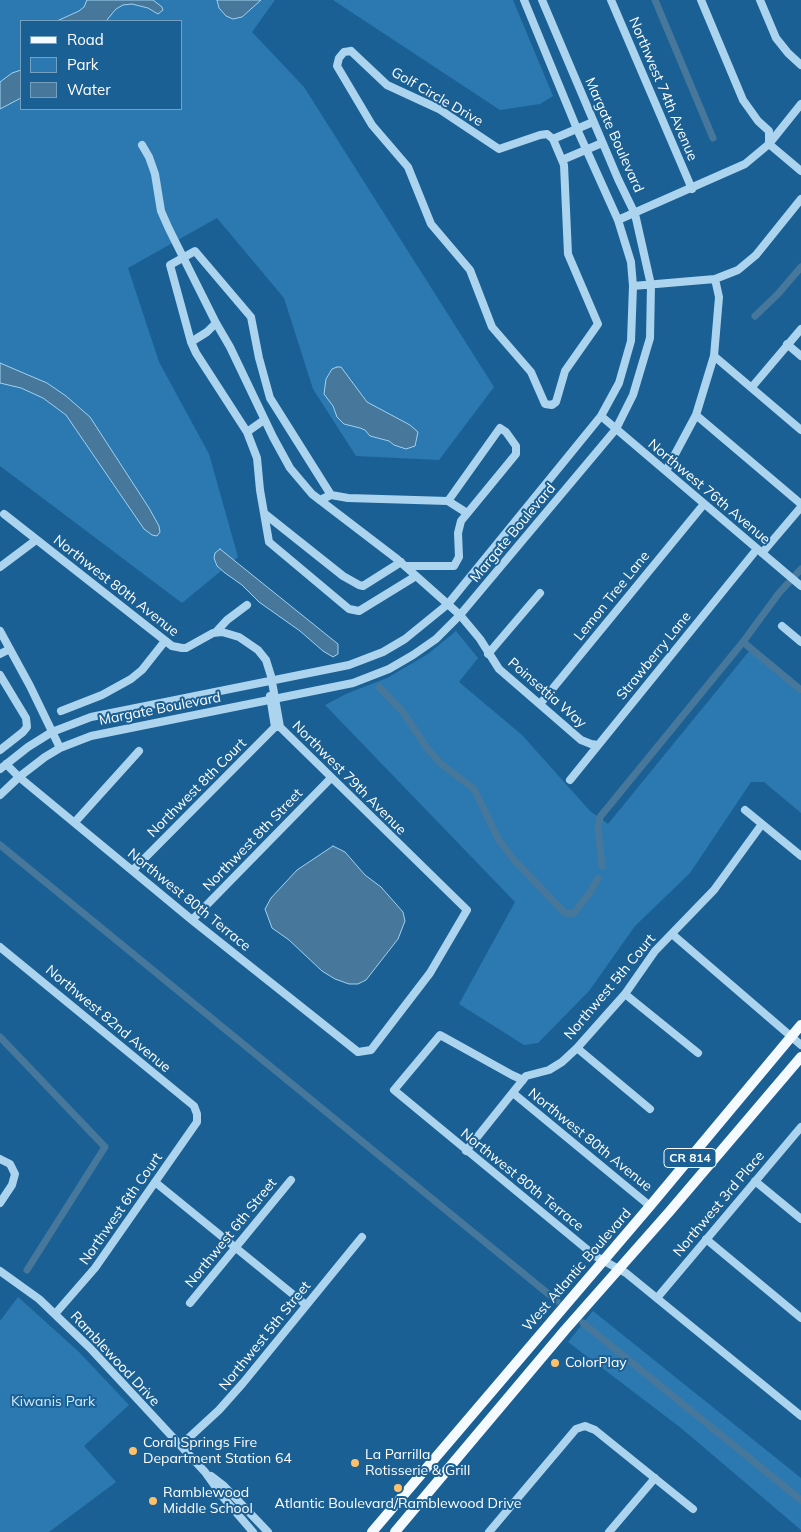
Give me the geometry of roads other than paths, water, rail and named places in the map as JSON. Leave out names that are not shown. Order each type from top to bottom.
[{"type":"main road","name":"West Atlantic Boulevard","points":[[372,1532],[650,1206],[801,1025]]},
{"type":"main road","name":"CR 814","points":[[395,1532],[565,1330],[801,1057]]},
{"type":"street","name":"Margate Boulevard","points":[[0,770],[28,747],[52,732],[91,717],[349,665],[382,652],[405,639],[448,604],[601,416],[619,383],[631,341],[633,286],[631,262],[618,220],[577,129],[524,0]]},
{"type":"street","name":"Margate Boulevard","points":[[0,795],[18,777],[40,760],[60,748],[91,736],[353,682],[389,669],[413,655],[436,639],[460,615],[616,429],[633,395],[650,338],[651,284],[635,214],[602,143],[542,0]]},
{"type":"street","name":"Northwest 74th Avenue","points":[[611,0],[692,189]]},
{"type":"street","points":[[701,0],[743,100],[758,121],[770,131],[769,144]]},
{"type":"street","points":[[760,0],[776,38],[801,65]]},
{"type":"street","name":"Golf Circle Drive","points":[[351,51],[387,85],[439,109],[499,149],[540,135],[547,134],[553,139],[564,165],[568,254],[598,324],[565,371],[556,402],[549,406],[542,400],[531,372],[492,327],[470,270],[431,224],[408,167],[372,125],[337,66],[338,58],[344,52],[351,51]]},
{"type":"street","points":[[618,220],[745,164],[769,144],[801,104]]},
{"type":"street","name":"Golf Circle Drive","points":[[553,139],[594,122]]},
{"type":"street","points":[[562,160],[602,143]]},
{"type":"street","points":[[769,144],[801,171]]},
{"type":"street","name":"Poinsettia Way","points":[[142,145],[155,174],[161,211],[216,323],[230,347],[264,420],[290,468],[312,494],[403,564],[460,615],[480,639],[499,669],[581,740],[598,745]]},
{"type":"street","points":[[633,286],[715,278],[738,270],[756,256],[801,198]]},
{"type":"street","points":[[332,495],[270,398],[259,358],[251,317],[195,251],[170,266],[196,354],[246,432],[257,458],[269,542],[349,609],[359,611],[416,576]]},
{"type":"street","points":[[666,471],[696,415],[714,356],[718,297],[715,278]]},
{"type":"street","points":[[191,342],[207,332],[216,323]]},
{"type":"street","points":[[752,387],[801,329]]},
{"type":"street","points":[[788,344],[801,356]]},
{"type":"street","points":[[714,356],[801,430]]},
{"type":"street","points":[[696,415],[801,505],[760,551]]},
{"type":"street","name":"Northwest 76th Avenue","points":[[601,416],[800,586]]},
{"type":"street","points":[[246,432],[264,420]]},
{"type":"street","points":[[264,514],[343,576],[359,585],[363,586],[403,564],[454,566],[459,558],[458,533],[460,521],[516,454],[516,446],[506,432],[500,428],[448,501]]},
{"type":"street","points":[[320,500],[332,495],[348,498],[448,501],[467,514]]},
{"type":"street","name":"Lemon Tree Lane","points":[[540,704],[704,504]]},
{"type":"street","name":"Northwest 80th Avenue","points":[[4,514],[172,646],[182,648],[191,646],[216,632],[227,620],[247,605]]},
{"type":"street","name":"Northwest 80th Avenue","points":[[0,567],[36,540]]},
{"type":"street","name":"Strawberry Lane","points":[[570,780],[760,551]]},
{"type":"street","points":[[488,654],[540,593]]},
{"type":"street","points":[[782,626],[801,642]]},
{"type":"street","points":[[0,631],[30,686],[60,748]]},
{"type":"street","points":[[216,632],[230,633],[258,650],[266,660],[271,682]]},
{"type":"street","name":"Margate Boulevard","points":[[60,710],[102,695],[131,679],[142,670],[165,641]]},
{"type":"street","points":[[0,654],[10,649]]},
{"type":"street","points":[[0,675],[26,718],[27,726],[23,732],[0,750]]},
{"type":"street","name":"Northwest 79th Avenue","points":[[271,682],[277,727],[467,910],[430,973],[371,1050],[358,1052]]},
{"type":"street","name":"Northwest 8th Court","points":[[133,870],[277,727]]},
{"type":"street","points":[[74,822],[139,751]]},
{"type":"street","name":"Northwest 80th Terrace","points":[[6,764],[18,777],[192,920],[358,1052]]},
{"type":"street","name":"Northwest 8th Street","points":[[192,920],[331,778]]},
{"type":"street","points":[[744,810],[801,856]]},
{"type":"street","name":"Northwest 5th Court","points":[[466,1151],[526,1076],[548,1070],[562,1062],[577,1048],[625,994],[655,952],[714,890],[762,824]]},
{"type":"street","points":[[672,934],[801,1044]]},
{"type":"street","name":"Northwest 82nd Avenue","points":[[0,947],[194,1106],[198,1114]]},
{"type":"street","points":[[625,994],[698,1053]]},
{"type":"street","name":"Northwest 80th Terrace","points":[[524,1080],[512,1076],[440,1035],[394,1090],[466,1151],[603,1261],[626,1273],[801,1416]]},
{"type":"street","points":[[577,1048],[650,1109]]},
{"type":"street","name":"Northwest 80th Avenue","points":[[513,1094],[650,1206]]},
{"type":"street","name":"Northwest 6th Court","points":[[55,1314],[95,1268],[197,1122],[198,1114]]},
{"type":"street","name":"Northwest 3rd Place","points":[[656,1298],[801,1127]]},
{"type":"street","points":[[0,1159],[10,1164],[15,1174],[12,1186],[0,1203]]},
{"type":"street","name":"Northwest 6th Street","points":[[190,1303],[291,1180]]},
{"type":"street","points":[[755,1181],[801,1219]]},
{"type":"street","points":[[155,1182],[306,1305]]},
{"type":"street","name":"Northwest 5th Street","points":[[181,1445],[219,1410],[244,1383],[362,1237]]},
{"type":"street","points":[[706,1239],[801,1318]]},
{"type":"street","name":"Ramblewood Drive","points":[[0,1271],[39,1299],[90,1348],[206,1472],[222,1496],[253,1532]]},
{"type":"street","points":[[489,1532],[576,1429],[585,1426],[595,1430],[693,1509]]},
{"type":"street","name":"Ramblewood Drive","points":[[206,1472],[224,1486],[268,1532]]},
{"type":"street","points":[[609,1532],[655,1478]]},
{"type":"water","points":[[87,0],[153,0],[163,10],[158,14],[148,8],[132,4],[123,5],[116,9],[107,20],[59,20],[84,7]]},
{"type":"water","points":[[217,0],[261,0],[242,17],[233,19],[226,16],[219,8]]},
{"type":"water","points":[[20,70],[20,99],[0,109],[0,82],[12,73]]},
{"type":"water","points":[[0,363],[47,383],[66,396],[90,417],[149,508],[159,526],[160,532],[157,536],[144,529],[66,415],[43,398],[21,388],[0,383]]},
{"type":"water","points":[[341,367],[367,402],[410,425],[418,432],[415,446],[406,449],[394,445],[389,441],[370,436],[365,430],[344,424],[337,417],[333,406],[324,394],[326,379],[332,369]]},
{"type":"water","points":[[220,549],[338,644],[338,654],[333,657],[323,651],[300,631],[259,602],[242,585],[217,566],[214,558],[215,553]]},
{"type":"water","points":[[333,846],[345,852],[365,875],[381,887],[403,912],[405,921],[398,939],[366,980],[358,984],[349,984],[335,979],[322,971],[289,940],[272,928],[265,909],[271,898],[297,870]]},
{"type":"waterway","points":[[655,0],[713,138]]},
{"type":"waterway","points":[[755,316],[778,294],[801,267]]},
{"type":"waterway","points":[[602,866],[598,828],[600,817],[743,642],[779,593],[801,569]]},
{"type":"waterway","points":[[743,642],[801,690]]},
{"type":"waterway","points":[[379,687],[403,712],[427,748],[440,763],[474,789],[499,840],[513,859],[562,910],[568,914],[574,913],[591,891],[598,878]]},
{"type":"waterway","points":[[0,845],[557,1301]]},
{"type":"waterway","points":[[0,1037],[105,1147],[27,1270]]},
{"type":"waterway","points":[[583,1323],[801,1500]]},
{"type":"place","name":"ColorPlay","points":[[555,1363]]},
{"type":"place","name":"Coral Springs Fire Department Station 64","points":[[133,1451]]},
{"type":"place","name":"La Parrilla Rotisserie & Grill","points":[[355,1463]]},
{"type":"place","name":"Atlantic Boulevard/Ramblewood Drive","points":[[398,1488]]},
{"type":"place","name":"Ramblewood Middle School","points":[[153,1501]]},
{"type":"park label","name":"Kiwanis Park","points":[[53,1402]]}]
